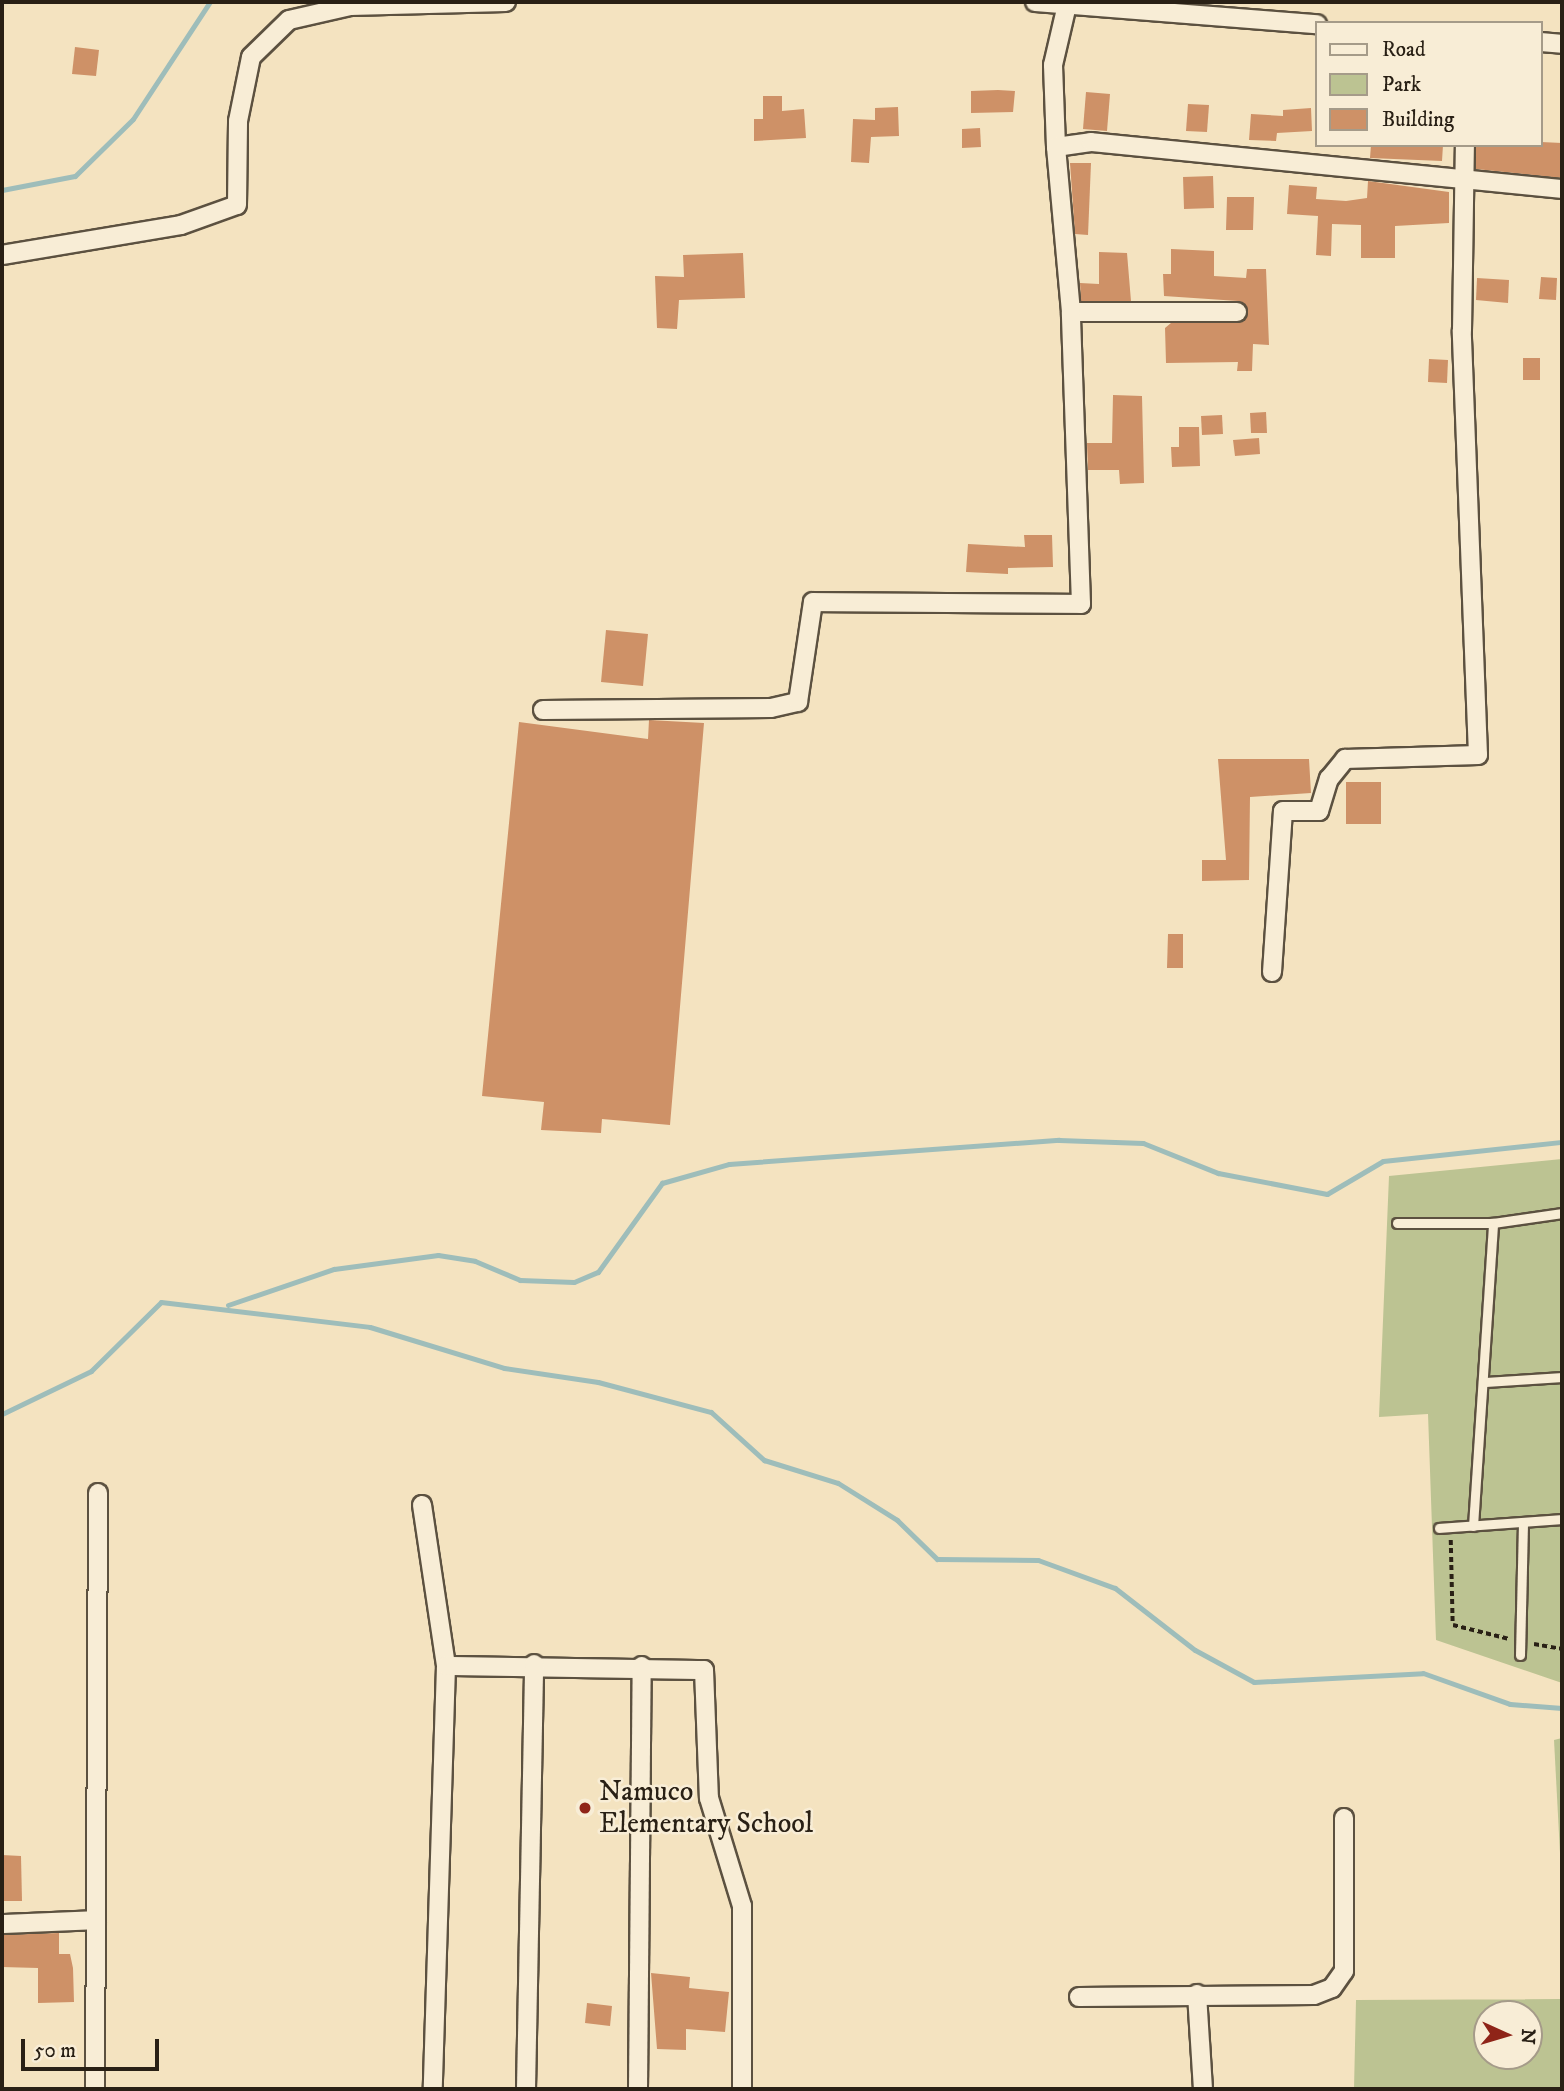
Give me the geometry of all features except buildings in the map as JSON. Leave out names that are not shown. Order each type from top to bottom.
[{"type":"street","points":[[2,256],[181,225],[237,205],[238,121],[251,57],[289,20],[350,6],[506,2]]},
{"type":"street","points":[[1035,2],[1316,24]]},
{"type":"street","points":[[543,710],[771,708],[799,702],[813,602],[1081,604],[1071,312],[1056,147],[1053,65],[1067,5]]},
{"type":"street","points":[[1543,42],[1562,44]]},
{"type":"street","points":[[1056,147],[1091,142],[1562,189]]},
{"type":"street","points":[[1272,972],[1283,811],[1319,811],[1329,779],[1345,759],[1478,755],[1462,181],[1465,147]]},
{"type":"street","points":[[1071,312],[1237,312]]},
{"type":"street","points":[[95,2089],[98,1493]]},
{"type":"street","points":[[422,1505],[446,1666],[433,2089]]},
{"type":"street","points":[[446,1666],[534,1664],[704,1670],[707,1679],[709,1798],[742,1906],[742,2089]]},
{"type":"street","points":[[526,2089],[534,1664]]},
{"type":"street","points":[[638,2089],[642,1666]]},
{"type":"street","points":[[1079,1997],[1314,1995],[1332,1988],[1344,1971],[1344,1818]]},
{"type":"street","points":[[2,1924],[96,1920]]},
{"type":"street","points":[[1197,1994],[1203,2089]]},
{"type":"lane","points":[[1397,1223],[1493,1223],[1562,1213]]},
{"type":"lane","points":[[1473,1526],[1486,1382],[1493,1223]]},
{"type":"lane","points":[[1486,1382],[1562,1377]]},
{"type":"lane","points":[[1439,1528],[1562,1518]]},
{"type":"lane","points":[[1520,1655],[1523,1522]]},
{"type":"path","points":[[1451,1528],[1453,1625],[1562,1649]]},
{"type":"green space","points":[[1562,1159],[1562,1683],[1436,1640],[1428,1414],[1379,1417],[1389,1176]]},
{"type":"green space","points":[[1562,1738],[1562,1891],[1554,1740]]},
{"type":"green space","points":[[1562,1999],[1562,2089],[1354,2089],[1356,2000]]},
{"type":"waterway","points":[[2,190],[75,176],[133,119],[210,2]]},
{"type":"waterway","points":[[228,1305],[334,1269],[438,1255],[475,1261],[520,1280],[574,1282],[598,1272],[662,1183],[729,1164],[1059,1140],[1143,1143],[1218,1173],[1327,1194],[1383,1161],[1562,1142]]},
{"type":"waterway","points":[[2,1414],[91,1371],[161,1302],[370,1327],[504,1368],[598,1382],[711,1412],[764,1460],[838,1483],[897,1520],[937,1559],[1038,1560],[1115,1588],[1195,1650],[1254,1682],[1423,1673],[1510,1704],[1562,1708]]},
{"type":"place","name":"Namuco Elementary School","points":[[585,1808]]}]
